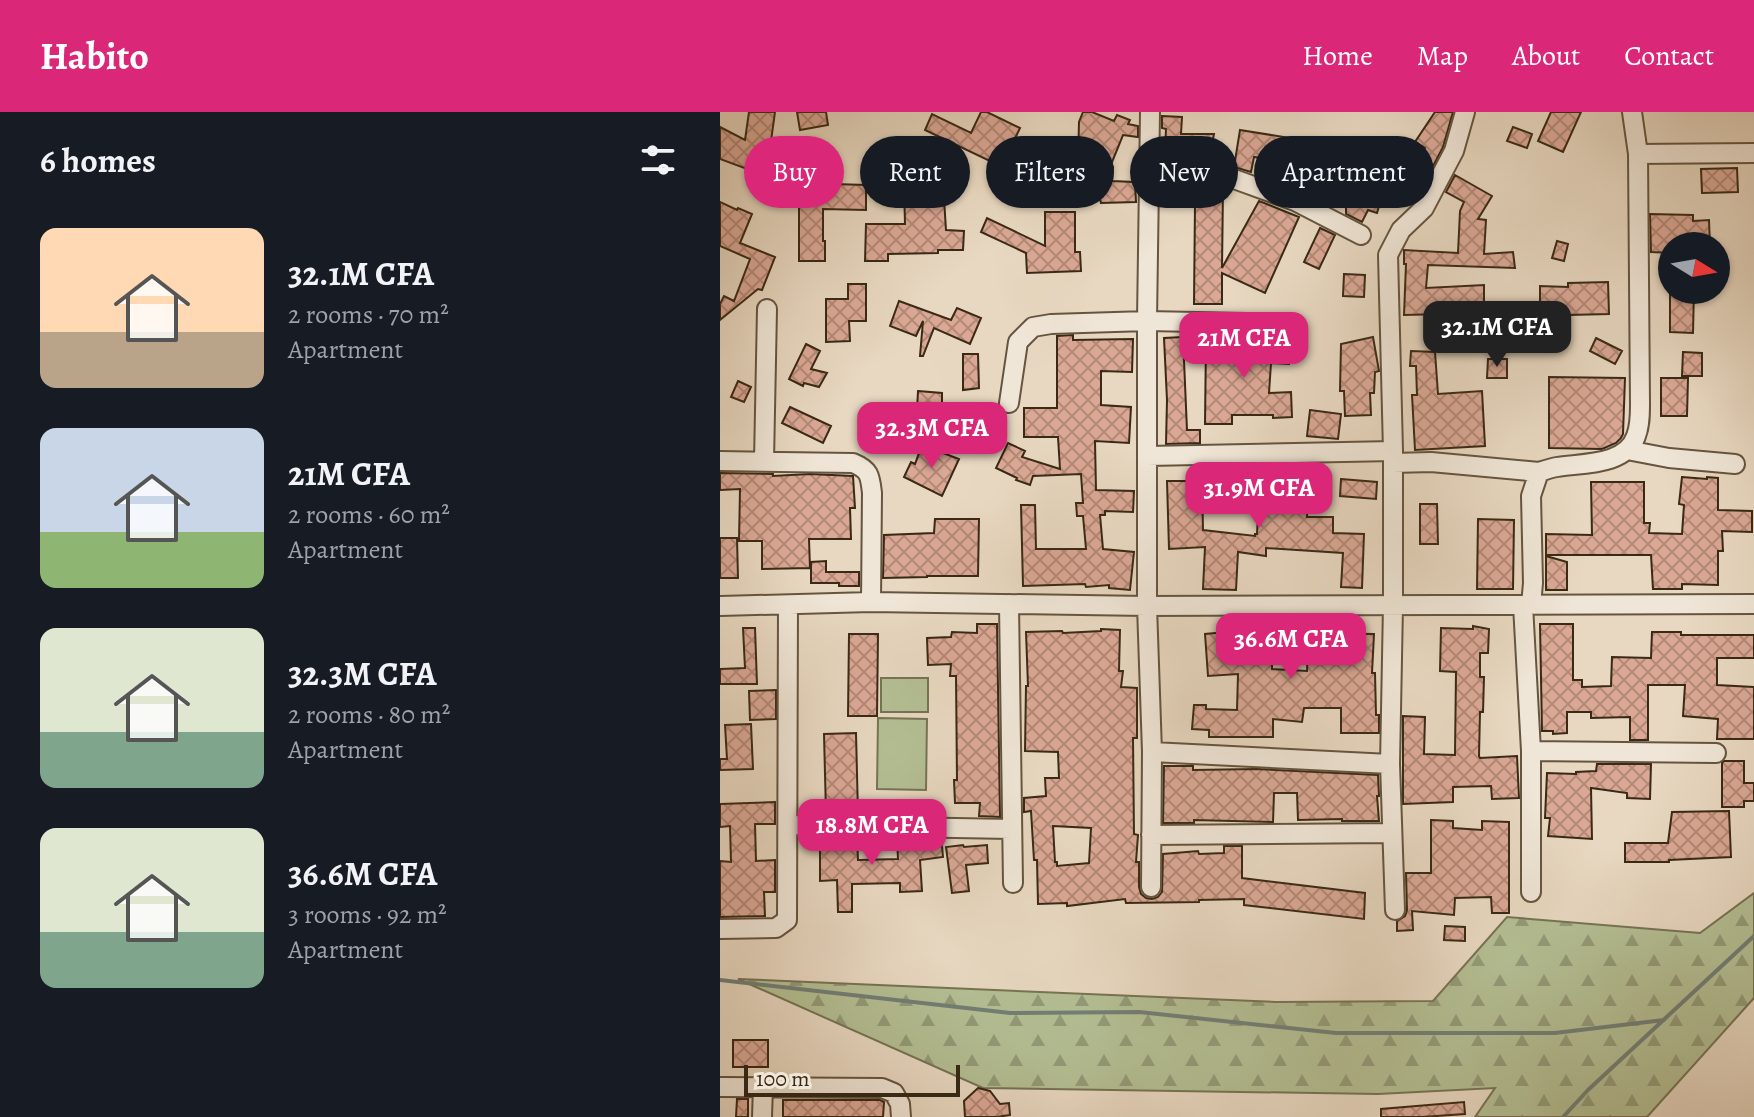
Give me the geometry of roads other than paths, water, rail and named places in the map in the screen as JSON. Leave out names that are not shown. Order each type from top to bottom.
[{"type":"street","points":[[1150,112],[1150,136]]},
{"type":"street","points":[[1395,910],[1390,764],[1393,457],[1388,255],[1401,230],[1424,208],[1454,151],[1465,112]]},
{"type":"street","points":[[1148,456],[1393,457],[1539,472],[1556,467],[1601,463],[1627,450],[1636,440],[1640,413],[1638,154],[1632,112]]},
{"type":"street","points":[[1638,154],[1754,153]]},
{"type":"street","points":[[1238,180],[1295,201],[1361,235]]},
{"type":"street","points":[[1150,208],[1147,606],[1152,752],[1151,887]]},
{"type":"street","points":[[764,461],[767,309]]},
{"type":"street","points":[[1009,403],[1018,342],[1033,327],[1147,321],[1295,324]]},
{"type":"street","points":[[1627,450],[1669,458],[1735,464]]},
{"type":"street","points":[[720,461],[853,463],[864,468],[870,478],[872,493],[871,602]]},
{"type":"street","points":[[1531,892],[1527,605],[1533,583],[1531,496],[1539,472]]},
{"type":"street","points":[[720,606],[871,602],[1147,606],[1754,604]]},
{"type":"street","points":[[1009,604],[1013,883]]},
{"type":"street","points":[[720,929],[776,928],[787,920],[788,605]]},
{"type":"street","points":[[1531,751],[1716,753]]},
{"type":"street","points":[[1152,752],[1390,764]]},
{"type":"street","points":[[788,825],[1011,829]]},
{"type":"street","points":[[1151,835],[1392,833]]},
{"type":"street","points":[[720,1087],[882,1088],[894,1093],[900,1104],[901,1117]]},
{"type":"street","points":[[762,1117],[763,1087]]},
{"type":"waterway","points":[[1563,1117],[1588,1090],[1754,936]]},
{"type":"waterway","points":[[720,980],[1010,1013],[1139,1012],[1336,1033],[1555,1033],[1664,1020]]}]
